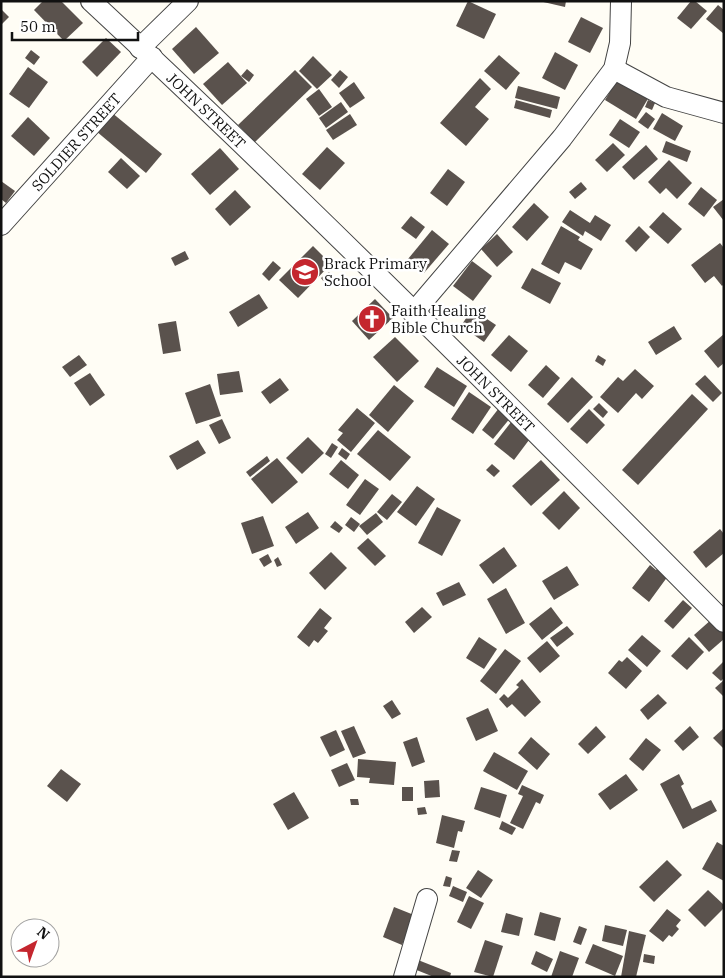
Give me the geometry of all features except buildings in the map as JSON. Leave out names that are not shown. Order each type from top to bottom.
[{"type":"street","name":"JOHN STREET","points":[[91,1],[146,52],[619,514],[724,622]]},
{"type":"street","name":"SOLDIER STREET","points":[[1,225],[188,1]]},
{"type":"street","points":[[413,312],[562,138],[614,69],[620,43],[621,1]]},
{"type":"street","points":[[614,69],[666,97],[724,113]]},
{"type":"street","points":[[404,977],[427,900]]},
{"type":"place","name":"Brack Primary School","points":[[305,272]]},
{"type":"place","name":"Faith Healing Bible Church","points":[[372,319]]}]
